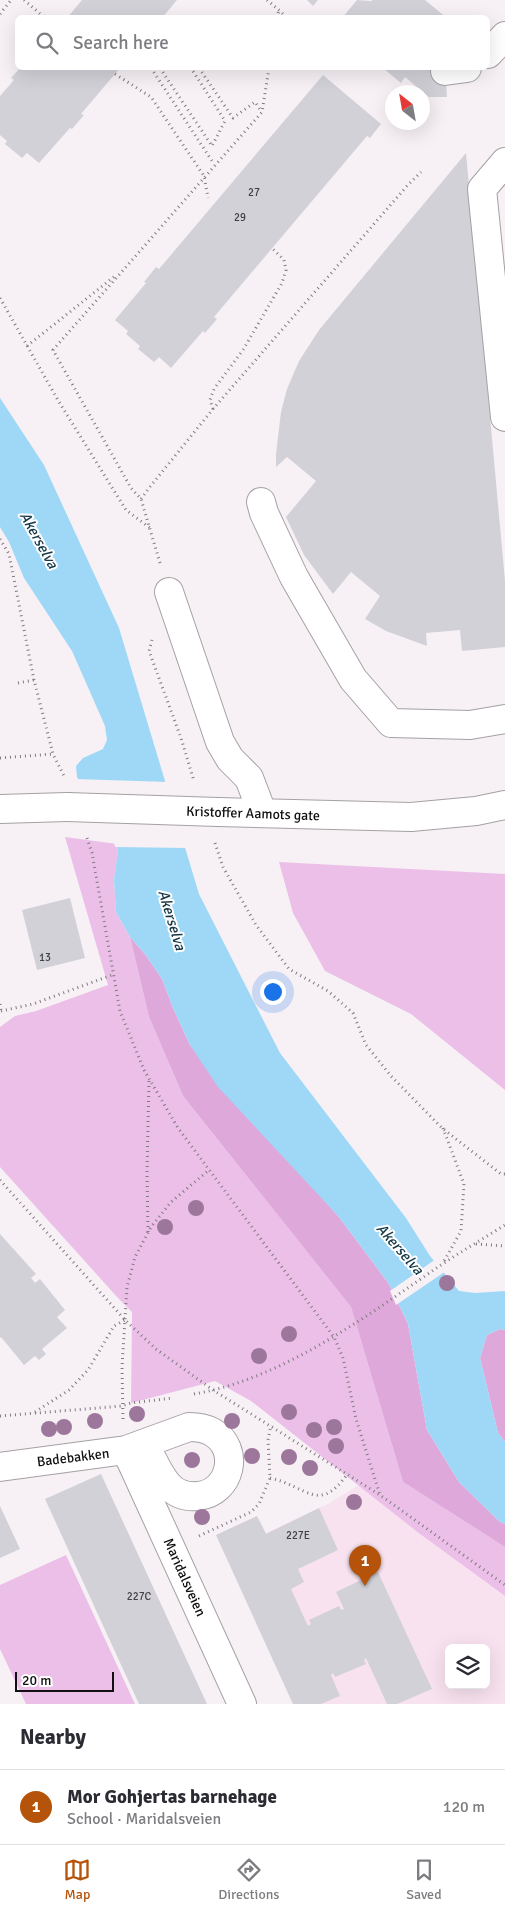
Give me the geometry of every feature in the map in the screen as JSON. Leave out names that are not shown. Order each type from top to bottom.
[{"type":"street","points":[[490,52],[505,36]]},
{"type":"street","points":[[505,162],[482,189],[505,417]]},
{"type":"street","points":[[261,502],[264,513],[294,576],[353,679],[391,723],[470,726],[505,719]]},
{"type":"street","points":[[169,592],[220,742],[230,759],[249,778],[262,812]]},
{"type":"street","name":"Kristoffer Aamots gate","points":[[0,810],[67,807],[262,812],[357,817],[411,817],[462,813],[505,805]]},
{"type":"street","name":"Badebakken","points":[[0,1466],[135,1447]]},
{"type":"street","name":"Maridalsveien","points":[[135,1447],[242,1704]]},
{"type":"path","points":[[0,14],[11,0]]},
{"type":"path","points":[[24,0],[42,15]]},
{"type":"path","points":[[267,0],[285,15]]},
{"type":"path","points":[[278,15],[279,10]]},
{"type":"path","points":[[152,70],[214,164]]},
{"type":"path","points":[[161,70],[212,146],[226,121],[192,70]]},
{"type":"path","points":[[201,70],[233,118],[255,102],[262,112]]},
{"type":"path","points":[[196,787],[181,738],[149,651],[169,592],[142,499],[131,488],[53,350],[214,164],[262,112],[269,70]]},
{"type":"path","points":[[115,74],[151,97],[204,176],[208,198]]},
{"type":"path","points":[[142,499],[213,409],[421,172]]},
{"type":"path","points":[[213,409],[210,400],[214,389],[243,350],[282,283],[286,270],[284,260],[273,249]]},
{"type":"path","points":[[27,346],[121,271]]},
{"type":"path","points":[[0,298],[59,402],[126,510],[150,529]]},
{"type":"path","points":[[0,539],[9,554],[34,680],[53,754],[65,779]]},
{"type":"path","points":[[18,683],[34,680]]},
{"type":"path","points":[[0,758],[53,754]]},
{"type":"path","points":[[86,837],[92,853],[112,975],[120,1011],[130,1038],[149,1080],[178,1128],[334,1338],[342,1358],[356,1419],[380,1495]]},
{"type":"path","points":[[214,841],[223,867],[256,925],[289,969],[328,991],[353,1013],[366,1045],[391,1076],[442,1128],[501,1174],[505,1174]]},
{"type":"path","points":[[0,1004],[1,1012],[32,1004],[112,975]]},
{"type":"path","points":[[148,1232],[149,1080]]},
{"type":"path","points":[[442,1128],[464,1184],[461,1231],[443,1264]]},
{"type":"path","points":[[135,1447],[122,1406],[122,1367],[127,1287],[135,1256],[148,1232],[171,1202],[209,1170]]},
{"type":"path","points":[[0,1180],[125,1320],[156,1349],[213,1390],[348,1473],[505,1585]]},
{"type":"path","points":[[186,1396],[213,1390],[270,1369],[334,1338],[443,1264],[505,1225]]},
{"type":"path","points":[[475,1244],[505,1246]]},
{"type":"path","points":[[33,1414],[69,1390],[88,1370],[114,1326],[125,1320]]},
{"type":"path","points":[[0,1416],[122,1406],[131,1403],[178,1397]]},
{"type":"path","points":[[271,1425],[268,1440],[270,1478],[280,1480],[315,1496],[323,1496],[338,1488],[348,1473]]},
{"type":"shaded area","points":[[65,837],[117,844],[118,851],[114,880],[116,912],[130,937],[149,1017],[183,1096],[351,1307],[403,1482],[505,1547],[505,1596],[420,1534],[251,1401],[215,1381],[131,1403],[132,1312],[0,1167],[0,1027],[15,1016],[36,1011],[108,985]]},
{"type":"shaded area","points":[[279,862],[505,874],[505,1090],[411,1014],[325,971],[293,913]]},
{"type":"shaded area","points":[[130,937],[145,954],[162,979],[190,1045],[339,1217],[389,1284],[408,1324],[427,1430],[459,1482],[500,1522],[505,1524],[505,1547],[403,1482],[351,1307],[183,1096],[149,1017]]},
{"type":"shaded area","points":[[500,1329],[505,1330],[505,1442],[498,1433],[480,1358],[487,1335]]},
{"type":"shaded area","points":[[359,1485],[420,1534],[505,1596],[505,1704],[293,1704],[216,1535],[257,1516],[266,1533],[328,1504]]},
{"type":"shaded area","points":[[66,1555],[135,1704],[26,1704],[0,1649],[0,1585]]},
{"type":"water","name":"Akerselva","points":[[0,398],[44,465],[119,628],[199,894],[280,1053],[406,1218],[430,1256],[459,1291],[475,1293],[505,1291],[505,1330],[500,1329],[487,1335],[480,1358],[498,1433],[505,1442],[505,1524],[500,1522],[459,1482],[427,1430],[408,1324],[389,1284],[339,1217],[218,1087],[190,1045],[162,979],[145,954],[130,937],[116,912],[114,880],[118,851],[115,831],[82,787],[77,777],[76,766],[83,758],[103,749],[107,740],[105,726],[72,651],[24,578],[9,542],[0,527]]},
{"type":"pier","points":[[75,779],[168,782],[188,848],[115,847],[112,832],[100,807],[80,789]]},
{"type":"pier","points":[[436,1259],[446,1271],[396,1305],[390,1291]]},
{"type":"building","points":[[82,0],[177,0],[164,15],[70,15]]},
{"type":"building","points":[[307,0],[318,0],[313,6]]},
{"type":"building","points":[[357,0],[425,0],[443,15],[344,15]]},
{"type":"building","points":[[18,70],[118,70],[81,114],[84,115],[39,163],[27,153],[22,158],[5,144],[7,141],[0,135],[0,96],[14,80],[11,78]]},
{"type":"building","points":[[385,70],[445,70],[447,97],[430,97],[430,85],[415,85],[405,77],[401,83]]},
{"type":"building","points":[[323,75],[381,124],[370,138],[367,136],[214,317],[217,319],[205,333],[203,331],[171,368],[159,357],[154,362],[138,349],[140,346],[126,334],[128,331],[115,320],[146,283],[144,282],[156,267],[159,269]]},
{"type":"building","points":[[466,153],[505,581],[505,647],[462,651],[460,630],[426,633],[427,646],[386,631],[365,619],[380,596],[351,572],[333,594],[304,555],[286,517],[316,481],[287,457],[276,467],[276,454],[281,412],[287,389],[299,361],[319,330]]},
{"type":"building","points":[[70,898],[85,958],[37,970],[22,910]]},
{"type":"building","points":[[0,1234],[36,1274],[31,1278],[35,1283],[40,1279],[65,1310],[57,1317],[67,1328],[42,1349],[46,1354],[39,1360],[35,1356],[24,1365],[0,1338]]},
{"type":"building","points":[[101,1474],[207,1704],[139,1704],[45,1499]]},
{"type":"building","points":[[0,1506],[20,1549],[0,1558]]},
{"type":"building","points":[[319,1508],[338,1550],[298,1569],[304,1582],[291,1589],[308,1626],[311,1624],[309,1620],[339,1606],[341,1610],[344,1609],[336,1592],[378,1572],[432,1689],[397,1704],[387,1704],[366,1658],[364,1660],[366,1664],[335,1677],[333,1673],[331,1675],[340,1696],[321,1704],[293,1704],[216,1535],[257,1516],[266,1534]]},
{"type":"place","name":"Mor Gohjertas barnehage","points":[[365,1586]]}]
